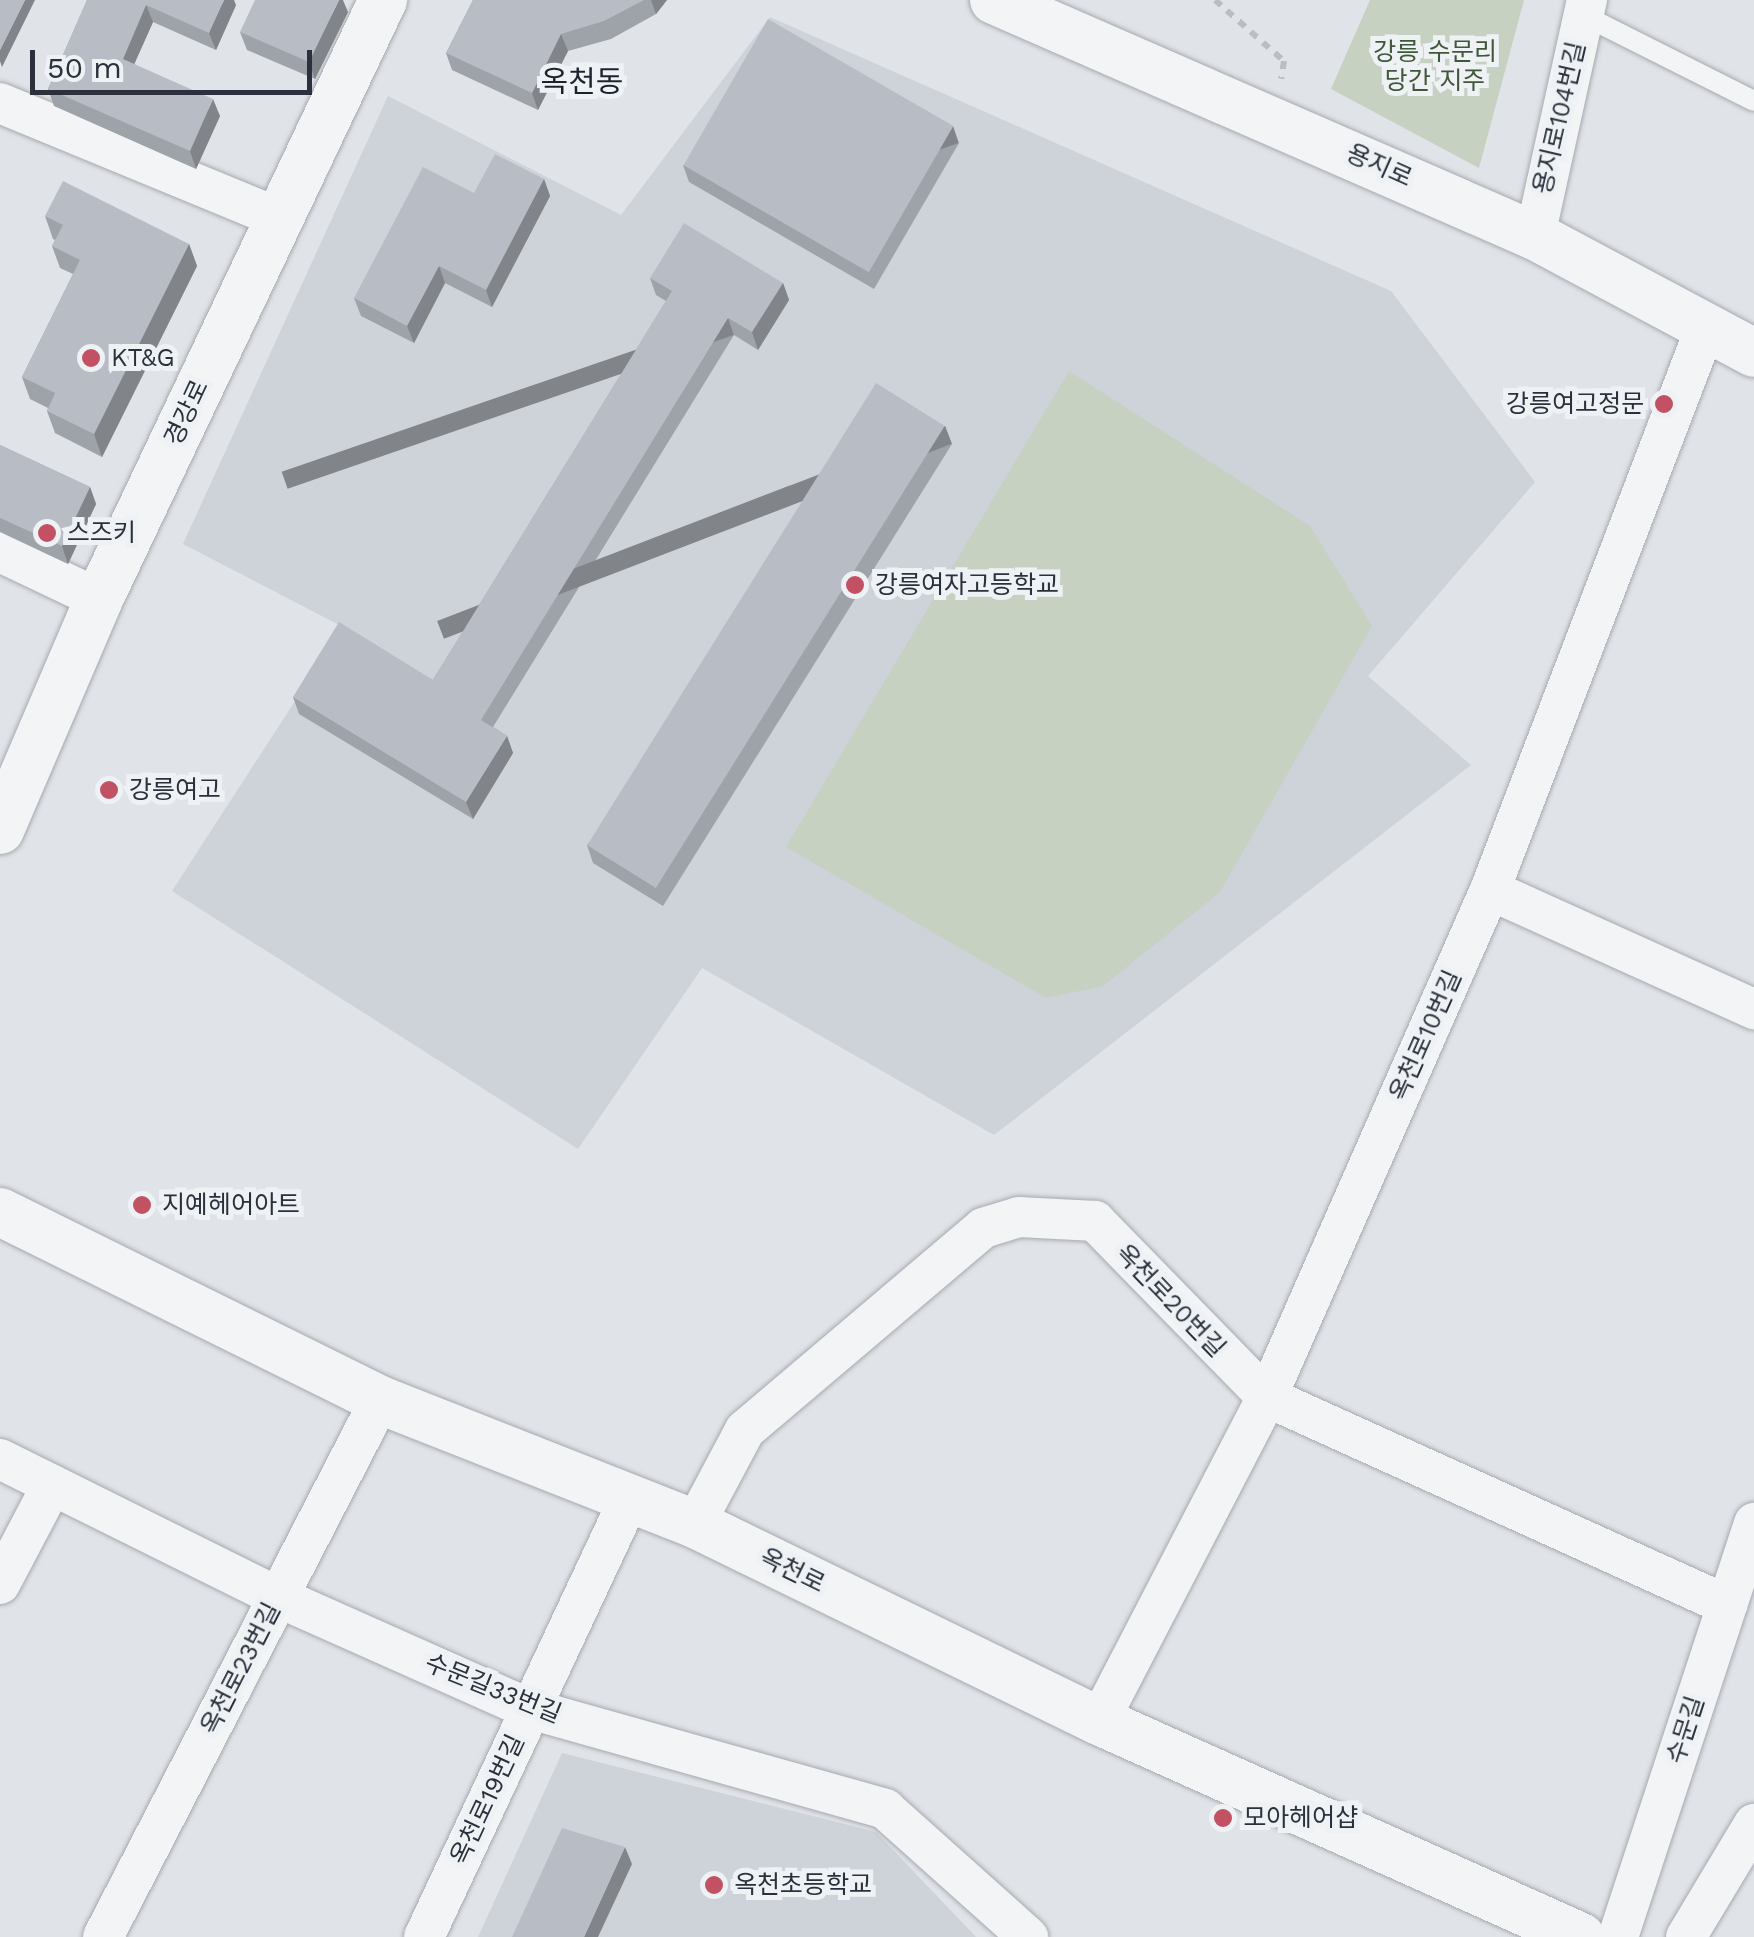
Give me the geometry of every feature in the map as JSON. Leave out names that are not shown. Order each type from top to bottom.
[{"type":"street","name":"경강로","points":[[0,830],[99,599],[384,0]]},
{"type":"street","name":"용지로","points":[[994,0],[1536,236],[1754,353]]},
{"type":"street","name":"용지로104번길","points":[[1536,236],[1585,7]]},
{"type":"street","points":[[0,102],[278,218]]},
{"type":"street","name":"옥천로10번길","points":[[1099,1722],[1267,1397],[1490,890],[1705,329]]},
{"type":"street","points":[[0,552],[99,599]]},
{"type":"street","points":[[1490,890],[1754,1009]]},
{"type":"street","name":"옥천로","points":[[0,1212],[380,1400],[695,1524],[1099,1722],[1581,1937]]},
{"type":"street","name":"옥천로20번길","points":[[695,1524],[745,1430],[983,1228],[1020,1217],[1095,1221],[1267,1397],[1727,1605]]},
{"type":"street","name":"옥천로23번길","points":[[103,1937],[380,1400]]},
{"type":"street","name":"수문길33번길","points":[[0,1459],[278,1598],[530,1708],[886,1809],[1028,1937]]},
{"type":"street","points":[[0,1584],[52,1485]]},
{"type":"street","name":"옥천로19번길","points":[[424,1937],[629,1499]]},
{"type":"street","name":"수문길","points":[[1618,1937],[1754,1523]]},
{"type":"street","points":[[1686,1937],[1754,1824]]},
{"type":"lane","points":[[1585,7],[1754,100]]},
{"type":"path","points":[[1215,0],[1284,61],[1275,120]]},
{"type":"shaded area","name":"강릉여자고등학교","points":[[770,17],[1391,291],[1535,482],[1368,676],[1471,765],[994,1135],[702,968],[578,1149],[172,891],[343,627],[183,544],[388,96],[621,215]]},
{"type":"shaded area","name":"옥천초등학교","points":[[562,1753],[876,1832],[976,1937],[478,1937]]},
{"type":"green space","name":"강릉 수문리 당간 지주","points":[[1370,0],[1524,0],[1479,168],[1331,89]]},
{"type":"green space","points":[[1069,371],[1310,526],[1372,626],[1220,892],[1103,986],[1046,998],[786,847]]},
{"type":"building","points":[[0,0],[25,0],[0,50]]},
{"type":"building","points":[[87,0],[224,0],[209,33],[146,5],[123,59],[213,99],[190,151],[48,89]]},
{"type":"building","points":[[255,0],[339,0],[309,62],[240,32]]},
{"type":"building","points":[[473,0],[644,0],[604,21],[561,34],[532,93],[446,53]]},
{"type":"building","points":[[768,19],[953,126],[869,272],[684,165]]},
{"type":"building","points":[[495,154],[544,179],[486,290],[439,266],[407,326],[354,298],[423,167],[474,193]]},
{"type":"building","points":[[63,181],[189,244],[94,434],[47,411],[55,393],[22,377],[80,260],[52,246],[63,225],[45,216]]},
{"type":"building","points":[[684,223],[783,283],[752,332],[728,318],[481,720],[507,736],[466,802],[293,697],[339,622],[433,680],[672,291],[650,278]]},
{"type":"building","points":[[876,383],[945,426],[656,888],[587,845]]},
{"type":"building","points":[[0,445],[90,487],[62,546],[0,518]]},
{"type":"building","points":[[562,1828],[625,1847],[584,1937],[512,1937]]},
{"type":"place","name":"KT&G","points":[[91,358]]},
{"type":"place","name":"강릉여고정문","points":[[1664,404]]},
{"type":"place","name":"스즈키","points":[[47,533]]},
{"type":"place","name":"강릉여자고등학교","points":[[855,585]]},
{"type":"place","name":"강릉여고","points":[[109,790]]},
{"type":"place","name":"지예헤어아트","points":[[142,1205]]},
{"type":"place","name":"모아헤어샵","points":[[1223,1818]]},
{"type":"place","name":"옥천초등학교","points":[[714,1885]]},
{"type":"district","name":"옥천동","points":[[582,82]]}]
